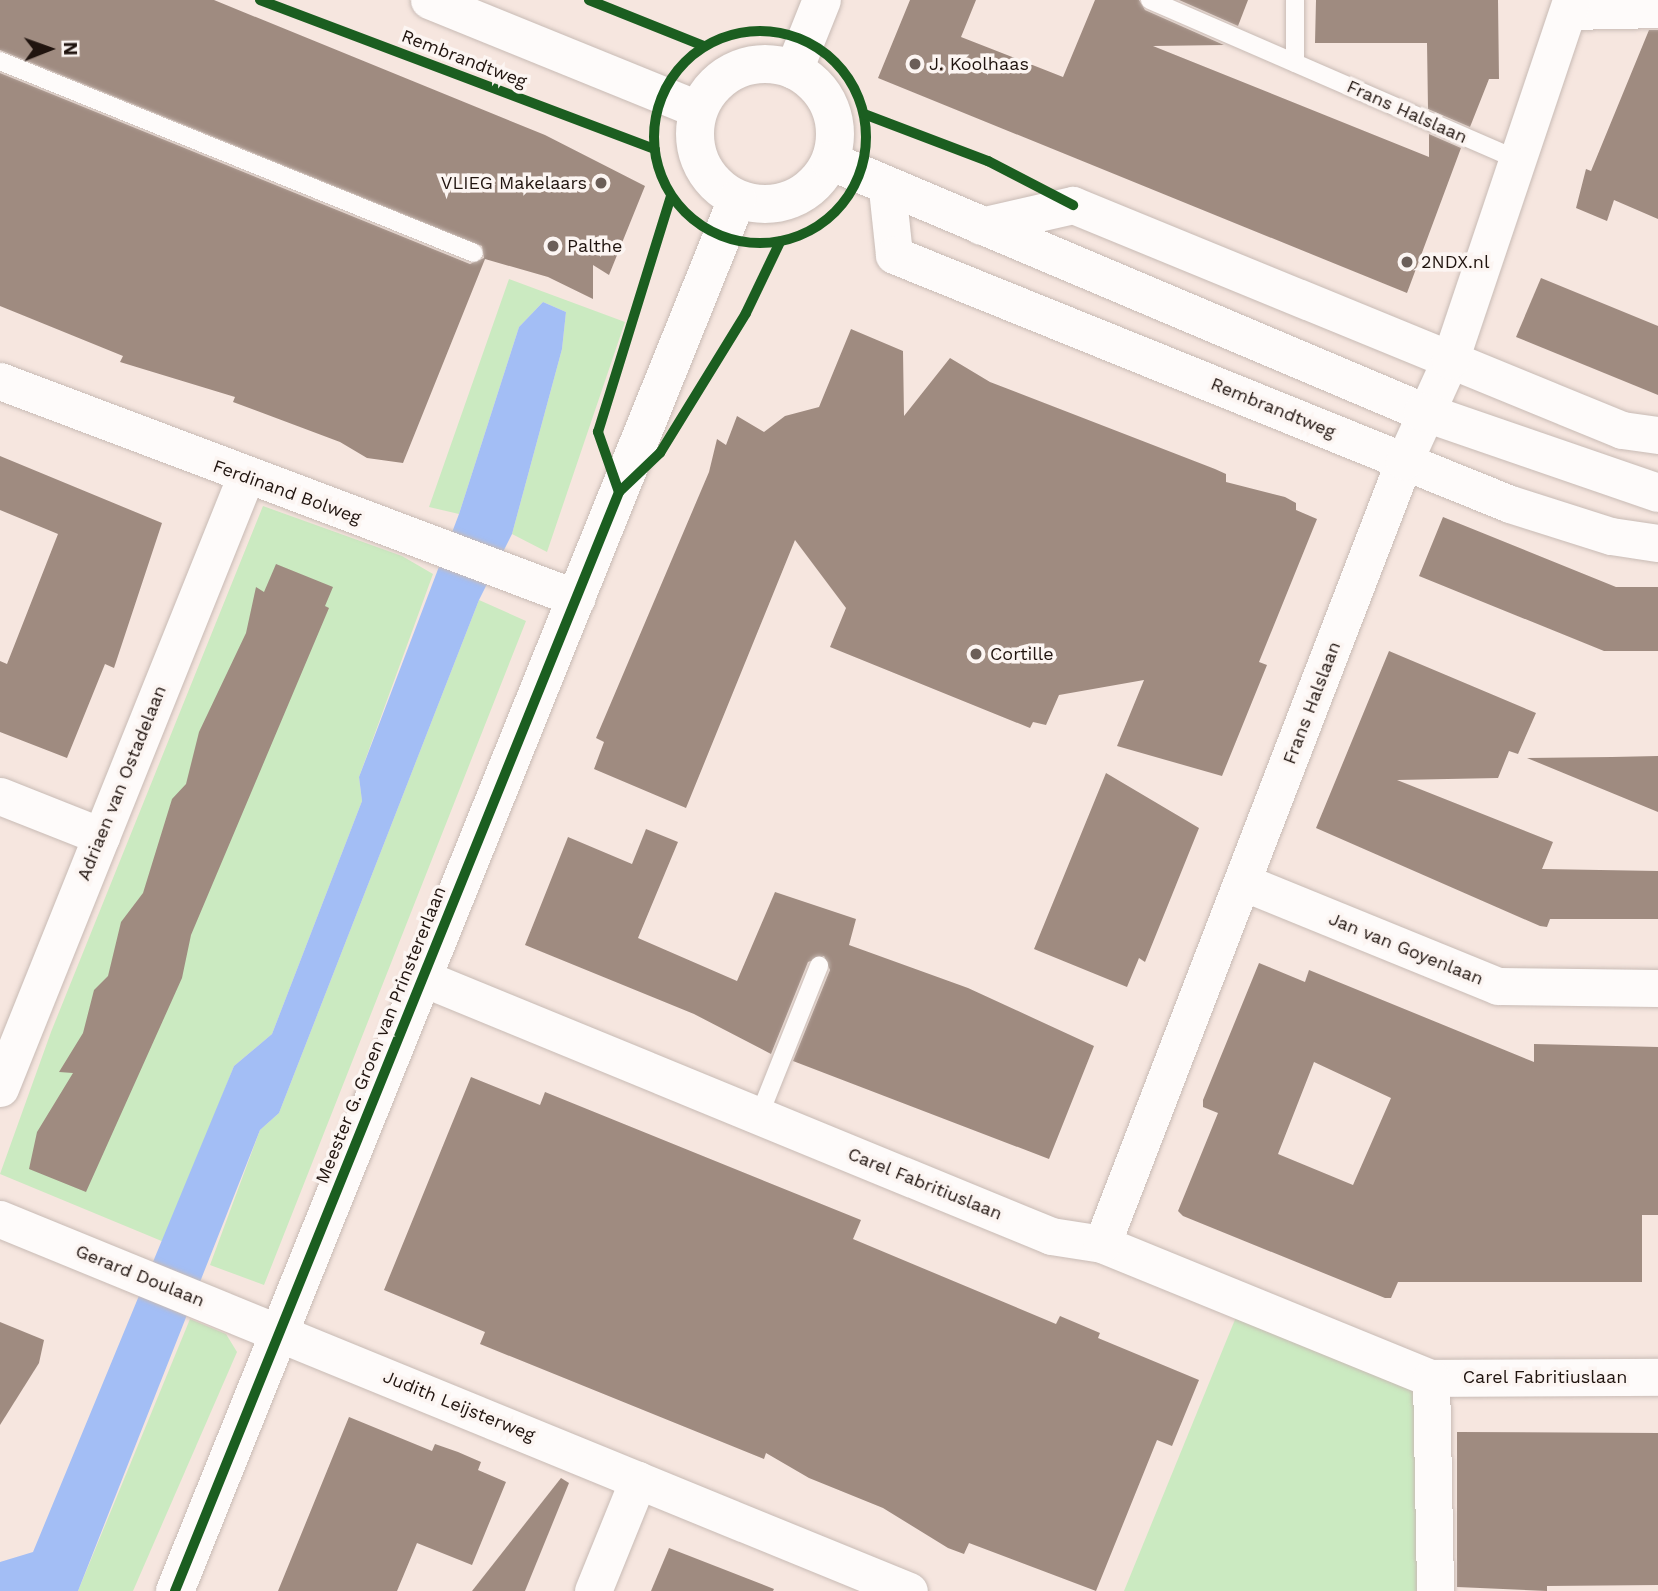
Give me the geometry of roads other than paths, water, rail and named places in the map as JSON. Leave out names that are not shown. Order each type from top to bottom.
[{"type":"street","points":[[429,0],[698,109]]},
{"type":"street","points":[[794,70],[822,0]]},
{"type":"street","points":[[1571,5],[1658,9]]},
{"type":"street","name":"Frans Halslaan","points":[[1102,1244],[1423,412],[1450,360],[1571,5]]},
{"type":"street","points":[[750,65],[794,70],[810,80],[830,109],[835,126],[830,161],[821,177],[792,199],[774,205],[737,200],[713,181],[697,155],[698,109],[710,89],[750,65]]},
{"type":"street","points":[[830,161],[887,189],[1423,412],[1658,493]]},
{"type":"street","name":"Rembrandtweg","points":[[887,189],[894,255],[1404,461],[1611,537],[1658,543]]},
{"type":"street","name":"Meester G. Groen van Prinstererlaan","points":[[174,1591],[737,200]]},
{"type":"street","points":[[981,226],[1073,205],[1622,430],[1658,436]]},
{"type":"street","name":"Ferdinand Bolweg","points":[[0,381],[245,478],[576,598]]},
{"type":"street","name":"Adriaen van Ostadelaan","points":[[0,1088],[245,478]]},
{"type":"street","points":[[0,796],[101,836]]},
{"type":"street","name":"Jan van Goyenlaan","points":[[1243,882],[1498,986],[1658,988]]},
{"type":"street","name":"Carel Fabritiuslaan","points":[[423,978],[1051,1236],[1102,1244],[1431,1378],[1658,1377]]},
{"type":"street","name":"Gerard Doulaan","points":[[0,1219],[279,1333]]},
{"type":"street","name":"Judith Leijsterweg","points":[[279,1333],[909,1591]]},
{"type":"street","points":[[1431,1378],[1435,1591]]},
{"type":"street","points":[[593,1591],[638,1480]]},
{"type":"lane","name":"Frans Halslaan","points":[[1150,0],[1520,161]]},
{"type":"lane","points":[[1295,0],[1295,63]]},
{"type":"lane","points":[[0,61],[474,253]]},
{"type":"lane","points":[[759,1116],[819,966]]},
{"type":"water","points":[[543,302],[566,312],[562,349],[512,534],[479,600],[279,1113],[260,1130],[78,1591],[0,1591],[0,1562],[33,1552],[234,1066],[272,1034],[362,801],[359,777],[459,514],[519,327]]},
{"type":"place","name":"J. Koolhaas","points":[[915,64]]},
{"type":"place","name":"VLIEG Makelaars","points":[[601,183]]},
{"type":"place","name":"Palthe","points":[[553,246]]},
{"type":"place","name":"2NDX.nl","points":[[1407,262]]},
{"type":"place","name":"Cortille","points":[[976,654]]}]
